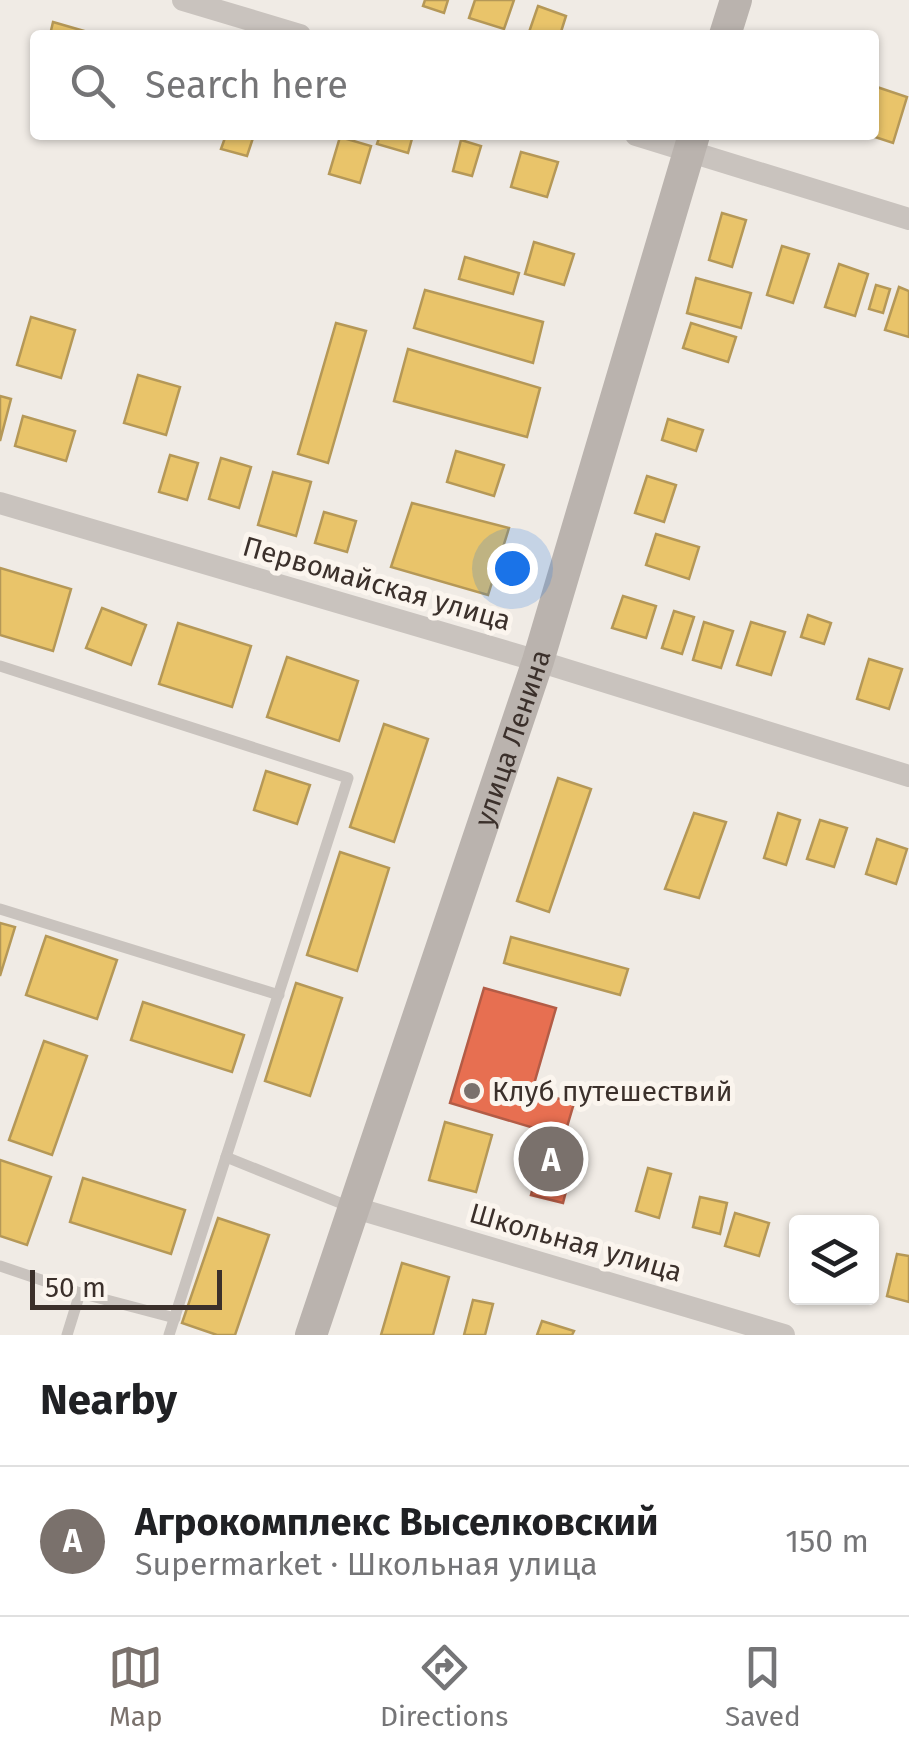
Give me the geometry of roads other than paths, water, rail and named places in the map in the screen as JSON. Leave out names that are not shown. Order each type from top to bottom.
[{"type":"street","points":[[183,0],[283,30]]},
{"type":"street","points":[[727,30],[736,0]]},
{"type":"street","points":[[692,143],[909,219]]},
{"type":"street","name":"улица Ленина","points":[[311,1335],[538,661],[692,143]]},
{"type":"street","name":"Первомайская улица","points":[[0,502],[538,661],[909,776]]},
{"type":"street","name":"Школьная улица","points":[[352,1208],[784,1335]]},
{"type":"lane","points":[[0,666],[348,778],[169,1335]]},
{"type":"lane","points":[[0,909],[279,996]]},
{"type":"lane","points":[[226,1157],[352,1208]]},
{"type":"lane","points":[[0,1266],[80,1293],[175,1318]]},
{"type":"lane","points":[[67,1335],[80,1293]]},
{"type":"place","name":"Клуб путешествий","points":[[472,1091]]},
{"type":"place","name":"Агрокомплекс Выселковский","points":[[551,1159]]}]
